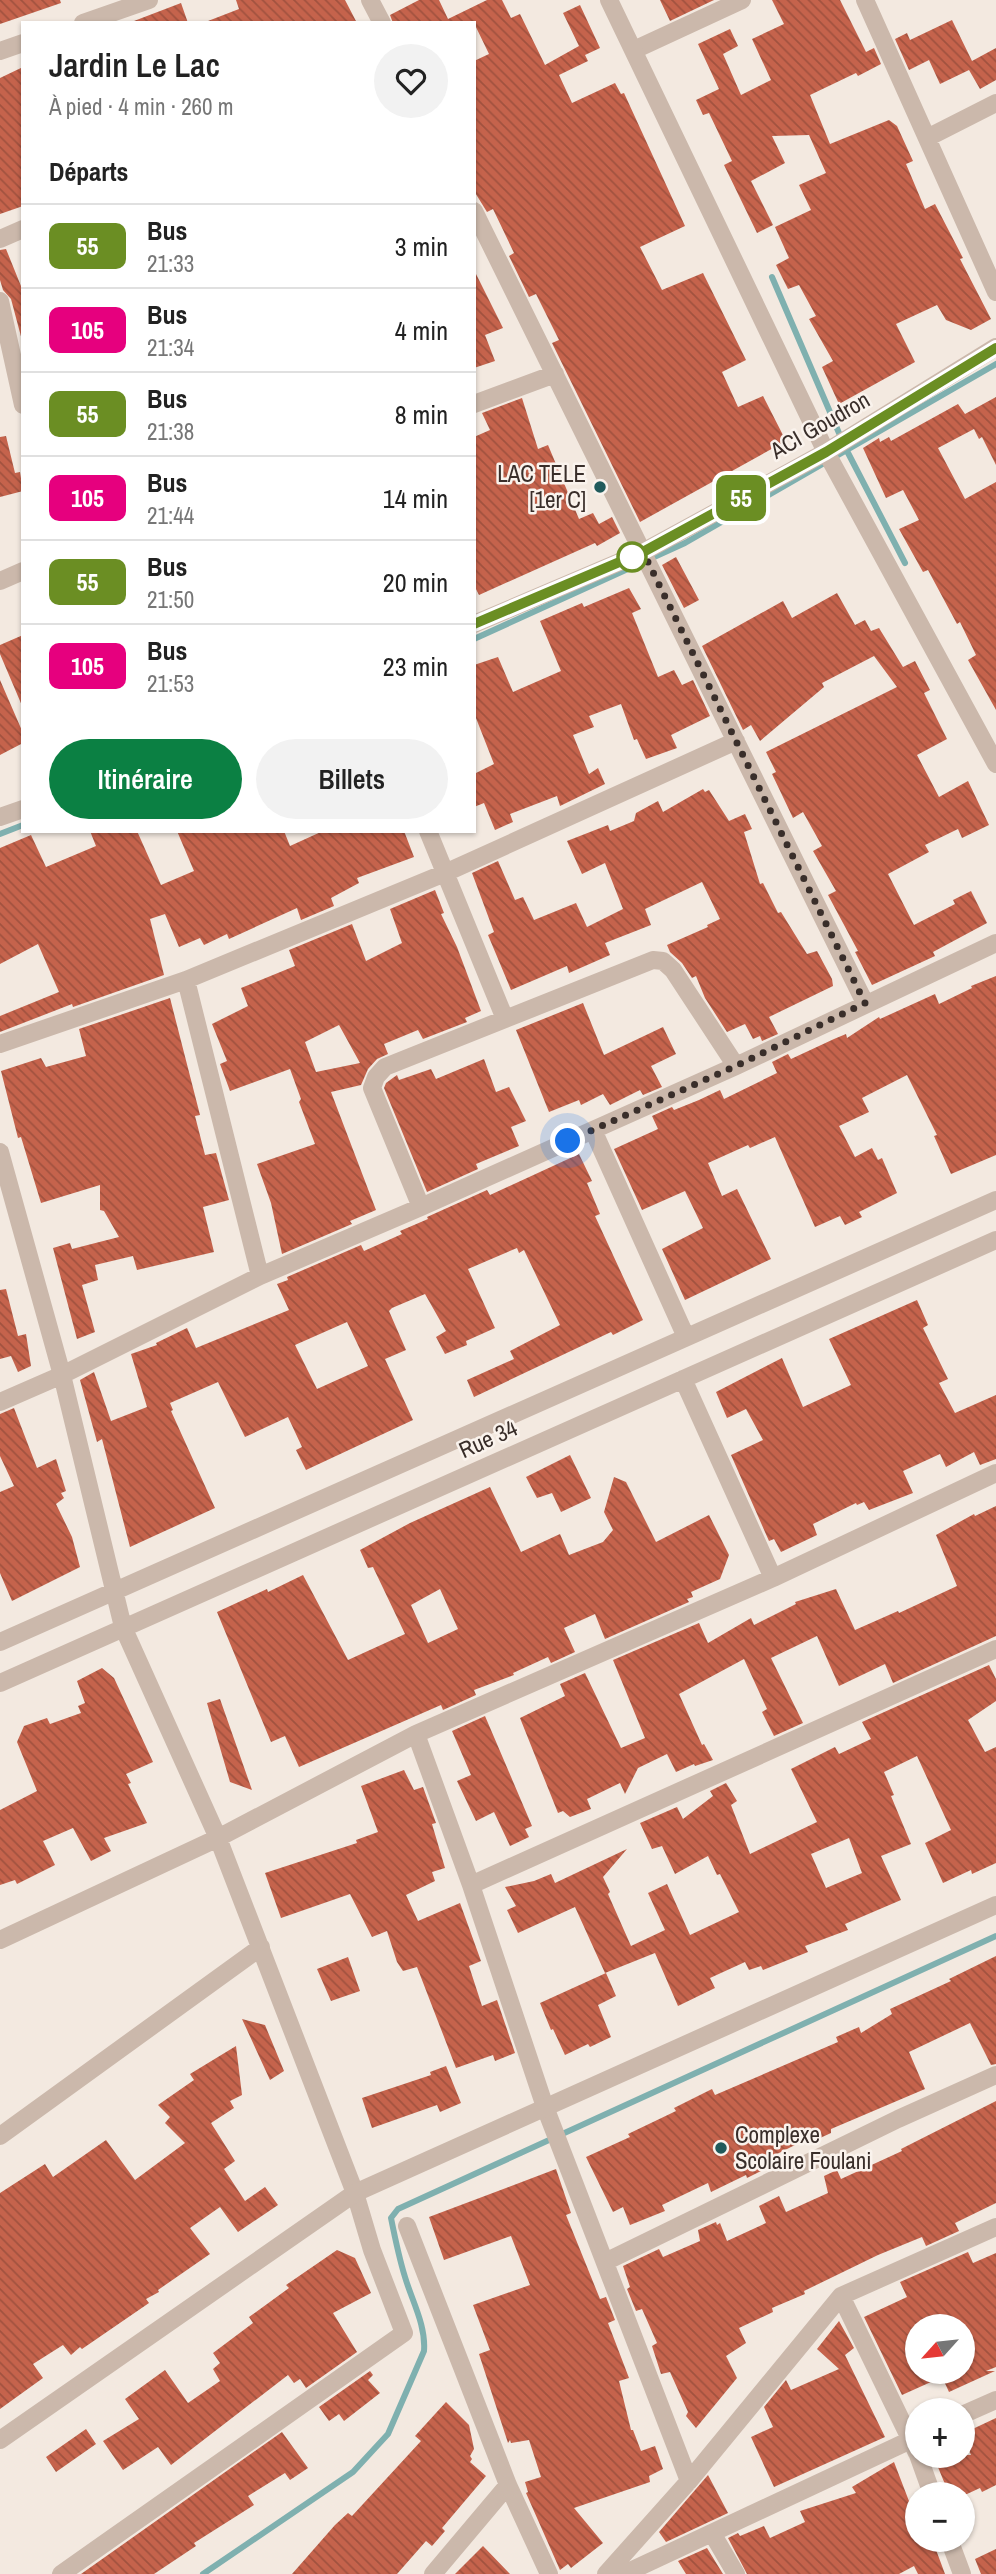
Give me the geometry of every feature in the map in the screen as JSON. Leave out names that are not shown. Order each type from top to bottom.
[{"type":"street","points":[[89,21],[149,0]]},
{"type":"street","points":[[370,0],[381,21]]},
{"type":"street","points":[[609,0],[826,452],[996,764]]},
{"type":"street","points":[[634,50],[742,0]]},
{"type":"street","points":[[865,0],[996,292]]},
{"type":"street","points":[[0,51],[21,44]]},
{"type":"street","points":[[928,138],[996,103]]},
{"type":"street","points":[[476,215],[865,1003]]},
{"type":"street","points":[[0,239],[21,230]]},
{"type":"street","points":[[0,301],[21,396]]},
{"type":"street","name":"ACI Goudron","points":[[476,623],[643,552],[826,452],[996,348]]},
{"type":"street","points":[[476,403],[555,374]]},
{"type":"street","points":[[0,581],[21,572]]},
{"type":"street","points":[[0,1044],[186,981],[445,873],[736,741]]},
{"type":"street","points":[[0,817],[21,810]]},
{"type":"street","points":[[429,833],[505,1019]]},
{"type":"street","points":[[0,1402],[62,1375],[260,1276],[736,1066],[996,943]]},
{"type":"street","points":[[421,1207],[372,1088],[376,1077],[385,1068],[653,960],[663,961],[673,970],[736,1066]]},
{"type":"street","points":[[186,981],[260,1276]]},
{"type":"street","points":[[593,1130],[686,1337]]},
{"type":"street","points":[[0,1152],[62,1375],[123,1628],[218,1838],[355,2193],[372,2250],[404,2333],[61,2574]]},
{"type":"street","name":"Rue 34","points":[[0,1642],[996,1199]]},
{"type":"street","name":"Rue 34","points":[[0,1683],[996,1240]]},
{"type":"street","points":[[683,1380],[773,1578]]},
{"type":"street","points":[[0,1940],[218,1838],[416,1734],[773,1578],[996,1473]]},
{"type":"street","points":[[471,1885],[996,1649]]},
{"type":"street","points":[[416,1734],[471,1885],[548,2115],[689,2481]]},
{"type":"street","points":[[0,2440],[355,2193],[548,2115],[996,1905]]},
{"type":"street","points":[[0,2136],[261,1947]]},
{"type":"street","points":[[605,2262],[898,2119],[996,2076]]},
{"type":"street","points":[[407,2226],[508,2485],[549,2574]]},
{"type":"street","points":[[607,2574],[689,2481],[841,2296],[996,2227]]},
{"type":"street","points":[[841,2296],[905,2424]]},
{"type":"street","points":[[975,2409],[996,2400]]},
{"type":"street","points":[[624,2574],[712,2533],[905,2451]]},
{"type":"street","points":[[433,2574],[508,2485]]},
{"type":"street","points":[[712,2533],[736,2574]]},
{"type":"street","points":[[954,2552],[962,2574]]},
{"type":"building","points":[[0,0],[60,0],[61,3],[0,24]]},
{"type":"building","points":[[236,0],[345,0],[356,21],[208,21],[239,9]]},
{"type":"building","points":[[419,0],[439,0],[448,19],[487,0],[502,0],[511,18],[520,14],[545,65],[579,46],[563,13],[580,5],[600,48],[585,55],[588,61],[559,75],[572,103],[615,83],[621,94],[624,93],[685,226],[640,247],[662,290],[703,273],[746,360],[722,372],[738,407],[763,396],[786,441],[640,522],[552,343],[559,340],[536,294],[529,297],[509,256],[514,253],[493,209],[487,212],[476,194],[476,60],[489,54],[476,27],[476,21],[392,21],[390,15]]},
{"type":"building","points":[[660,0],[714,0],[670,21]]},
{"type":"building","points":[[772,0],[840,0],[866,52],[874,48],[881,64],[810,95],[830,144],[889,120],[897,126],[913,161],[906,164],[925,209],[935,204],[991,319],[971,330],[946,320],[937,305],[896,324],[915,362],[839,404],[822,367],[833,361],[809,319],[816,316],[799,285],[788,289],[776,265],[789,258],[775,227],[811,210],[799,185],[826,173],[809,135],[772,136],[785,163],[751,181],[773,225],[757,233],[724,165],[732,161],[709,113],[703,115],[696,100],[719,89],[698,44],[730,29],[738,46],[723,54],[741,95],[771,80],[752,39],[784,24]]},
{"type":"building","points":[[181,3],[187,21],[134,21]]},
{"type":"building","points":[[952,20],[972,61],[996,48],[996,80],[980,89],[969,70],[940,84],[929,60],[909,70],[895,39],[907,33],[910,40]]},
{"type":"building","points":[[21,68],[21,207],[0,214],[0,78]]},
{"type":"building","points":[[6,249],[21,286],[21,336],[11,299],[3,290],[0,280],[0,250]]},
{"type":"building","points":[[476,274],[503,328],[485,335],[495,361],[476,367]]},
{"type":"building","points":[[996,397],[996,465],[982,437],[979,439],[974,429],[938,448],[965,499],[996,482],[996,710],[968,660],[976,655],[960,622],[957,624],[928,570],[923,572],[899,529],[919,520],[903,490],[886,498],[863,448],[879,438],[880,442],[889,437],[891,441],[958,404],[965,414]]},
{"type":"building","points":[[522,398],[538,449],[548,445],[579,519],[593,513],[599,524],[612,517],[620,533],[597,546],[595,543],[479,595],[476,589],[476,436],[490,430],[482,413]]},
{"type":"building","points":[[6,436],[15,473],[20,472],[21,492],[0,497],[0,437]]},
{"type":"building","points":[[676,557],[699,600],[684,608],[662,565]]},
{"type":"building","points":[[629,588],[641,609],[632,613],[658,677],[674,670],[682,685],[693,680],[710,716],[671,735],[677,748],[646,759],[637,739],[634,740],[621,704],[589,716],[594,727],[573,735],[589,774],[598,768],[605,784],[560,806],[557,796],[510,814],[513,822],[495,830],[484,803],[476,806],[476,773],[494,764],[476,718],[476,664],[498,657],[513,692],[561,671],[540,621],[582,603],[584,607]]},
{"type":"building","points":[[837,593],[855,625],[865,620],[871,631],[879,628],[903,667],[915,661],[930,690],[924,693],[947,739],[917,755],[939,797],[968,781],[989,825],[962,838],[958,829],[925,845],[929,852],[888,874],[914,925],[955,904],[953,900],[971,891],[987,923],[933,952],[935,956],[872,985],[855,952],[858,951],[828,895],[836,891],[813,851],[822,846],[803,812],[793,818],[772,774],[776,772],[766,752],[897,687],[874,656],[822,683],[824,687],[760,741],[751,725],[743,730],[702,646],[783,601],[792,618]]},
{"type":"building","points":[[21,636],[21,703],[0,654],[0,645]]},
{"type":"building","points":[[0,680],[21,728],[21,744],[0,755]]},
{"type":"building","points":[[703,789],[705,792],[709,790],[729,821],[745,814],[752,829],[744,832],[760,884],[763,883],[778,913],[781,912],[807,954],[817,951],[833,986],[769,1017],[778,1034],[762,1041],[760,1036],[753,1039],[745,1024],[727,1032],[705,998],[696,976],[692,978],[667,945],[720,919],[702,882],[645,909],[651,925],[605,943],[610,955],[569,973],[567,966],[511,990],[488,935],[494,932],[472,873],[498,861],[515,900],[523,897],[534,920],[576,903],[587,927],[623,909],[605,863],[582,874],[567,841],[608,825],[610,831],[634,821],[636,813],[658,801],[663,812]]},
{"type":"building","points":[[91,833],[138,833],[161,885],[194,871],[178,833],[285,833],[290,846],[319,833],[405,833],[414,857],[357,878],[359,883],[331,898],[334,906],[301,920],[297,908],[229,939],[227,934],[204,945],[200,938],[179,947],[165,914],[150,919],[164,975],[73,1007],[72,1004],[0,1032],[0,1016],[59,992],[38,944],[0,964],[0,848],[31,835],[46,867],[96,846]]},
{"type":"building","points":[[435,890],[444,913],[441,914],[457,947],[481,1011],[465,1018],[467,1022],[423,1039],[418,1030],[384,1044],[388,1054],[377,1059],[368,1069],[361,1085],[331,1092],[376,1210],[350,1221],[352,1224],[282,1254],[271,1203],[257,1164],[315,1144],[290,1069],[230,1091],[220,1064],[227,1061],[212,1024],[248,1006],[241,988],[295,966],[289,950],[352,924],[366,961],[402,943],[390,909]],"holes":[[[339,1025],[360,1063],[316,1072],[305,1042]]]},
{"type":"building","points":[[996,976],[996,1155],[951,1174],[934,1136],[937,1135],[907,1075],[862,1098],[869,1112],[839,1126],[855,1157],[872,1148],[878,1160],[882,1158],[897,1193],[859,1212],[862,1217],[845,1225],[840,1216],[815,1227],[775,1137],[750,1148],[748,1145],[708,1163],[722,1196],[737,1189],[771,1259],[685,1300],[662,1249],[703,1228],[685,1191],[642,1210],[614,1149],[658,1129],[652,1116],[672,1107],[674,1110],[720,1090],[724,1099],[777,1073],[772,1062],[788,1054],[791,1059],[846,1034],[847,1038],[879,1017],[880,1019],[935,994],[939,1004]]},
{"type":"building","points":[[170,998],[200,1115],[195,1116],[205,1155],[216,1153],[229,1200],[203,1207],[214,1252],[137,1270],[133,1256],[95,1265],[98,1280],[82,1285],[95,1332],[77,1339],[53,1248],[70,1243],[72,1249],[119,1237],[104,1211],[100,1210],[100,1185],[41,1203],[21,1137],[18,1138],[1,1071],[41,1058],[46,1067],[86,1056],[79,1029]]},
{"type":"building","points":[[583,1003],[604,1055],[663,1027],[676,1054],[651,1066],[662,1087],[643,1095],[640,1090],[610,1105],[603,1094],[581,1105],[579,1100],[549,1112],[516,1030]]},
{"type":"building","points":[[484,1059],[496,1092],[509,1087],[526,1121],[511,1127],[519,1146],[476,1164],[478,1169],[427,1192],[384,1088],[386,1083],[397,1075],[399,1080],[431,1069],[436,1079]]},
{"type":"building","points":[[579,1154],[592,1181],[587,1183],[600,1214],[595,1216],[643,1320],[613,1335],[611,1332],[474,1397],[467,1380],[514,1359],[510,1351],[560,1325],[524,1250],[519,1253],[517,1248],[468,1269],[495,1328],[466,1341],[467,1345],[445,1354],[436,1337],[446,1331],[425,1294],[392,1308],[389,1311],[406,1350],[385,1359],[413,1420],[306,1470],[296,1450],[302,1447],[288,1417],[245,1437],[218,1382],[170,1403],[173,1410],[171,1411],[215,1508],[130,1547],[102,1439],[97,1442],[80,1380],[94,1372],[111,1421],[147,1407],[131,1354],[157,1345],[156,1343],[187,1328],[196,1348],[289,1310],[277,1284],[288,1280],[287,1277],[361,1245],[364,1251],[402,1234],[400,1231],[428,1219],[427,1217],[487,1190],[490,1195]],"holes":[[[347,1322],[368,1366],[317,1389],[295,1345]]]},
{"type":"building","points":[[6,1289],[18,1336],[26,1334],[31,1366],[18,1372],[11,1356],[0,1359],[0,1290]]},
{"type":"building","points":[[917,1300],[928,1325],[923,1328],[948,1379],[939,1383],[955,1413],[996,1395],[996,1459],[980,1465],[974,1452],[946,1467],[940,1454],[903,1471],[913,1493],[869,1510],[864,1502],[857,1505],[856,1503],[813,1524],[817,1535],[781,1552],[774,1539],[769,1541],[731,1455],[763,1440],[746,1409],[727,1418],[716,1392],[782,1358],[803,1407],[851,1385],[829,1339]]},
{"type":"building","points":[[14,1408],[37,1468],[56,1459],[66,1491],[61,1493],[64,1498],[56,1504],[72,1537],[80,1567],[12,1601],[0,1573],[0,1492],[14,1486],[0,1456],[0,1414]]},
{"type":"building","points":[[570,1455],[591,1498],[561,1512],[552,1493],[537,1498],[526,1477]]},
{"type":"building","points":[[614,1477],[626,1482],[656,1542],[709,1515],[729,1555],[720,1579],[691,1592],[693,1597],[687,1599],[689,1602],[605,1639],[595,1614],[564,1628],[575,1652],[551,1663],[548,1657],[513,1673],[514,1675],[474,1690],[476,1695],[443,1710],[441,1705],[299,1767],[285,1736],[271,1742],[217,1612],[303,1575],[348,1660],[405,1634],[373,1567],[368,1568],[360,1550],[410,1523],[490,1487],[521,1552],[560,1534],[569,1555],[603,1542],[613,1530],[604,1512]],"holes":[[[440,1589],[458,1629],[428,1643],[411,1605]]]},
{"type":"building","points":[[996,1506],[996,1636],[893,1683],[885,1664],[839,1686],[817,1636],[771,1658],[803,1723],[774,1736],[762,1712],[767,1709],[744,1659],[679,1694],[702,1745],[704,1744],[713,1760],[676,1772],[667,1754],[638,1768],[625,1794],[620,1783],[587,1799],[591,1809],[570,1817],[563,1811],[558,1813],[520,1718],[565,1696],[560,1684],[585,1673],[621,1748],[645,1738],[613,1660],[699,1623],[708,1643],[751,1618],[754,1625],[796,1604],[795,1602],[836,1589],[855,1630],[898,1611],[899,1613],[957,1586],[936,1535],[974,1514],[975,1516]]},
{"type":"building","points":[[989,1665],[996,1679],[996,1701],[968,1720],[985,1752],[996,1747],[996,1863],[972,1874],[971,1870],[943,1883],[925,1843],[951,1830],[917,1756],[884,1772],[911,1844],[881,1856],[901,1900],[845,1924],[848,1930],[805,1946],[808,1952],[763,1970],[761,1966],[749,1970],[745,1962],[710,1978],[715,1988],[678,2006],[655,1953],[605,1973],[575,1907],[518,1933],[507,1910],[516,1906],[505,1887],[534,1881],[551,1874],[555,1883],[627,1849],[603,1877],[631,1946],[665,1930],[648,1893],[667,1884],[690,1935],[739,1912],[708,1856],[675,1874],[662,1846],[652,1849],[640,1823],[677,1807],[683,1819],[713,1796],[710,1791],[726,1783],[737,1801],[731,1805],[750,1854],[817,1822],[791,1769],[835,1747],[839,1754],[871,1739],[862,1722]],"holes":[[[849,1838],[862,1873],[826,1888],[811,1854]]]},
{"type":"building","points":[[102,1668],[114,1678],[153,1762],[126,1774],[131,1783],[128,1784],[147,1823],[104,1838],[111,1851],[91,1861],[73,1828],[43,1841],[55,1865],[17,1884],[15,1880],[0,1885],[0,1810],[37,1791],[17,1742],[24,1726],[47,1718],[50,1724],[81,1713],[78,1706],[85,1703],[77,1681]]},
{"type":"building","points":[[220,1699],[252,1790],[230,1782],[207,1703]]},
{"type":"building","points":[[485,1716],[532,1826],[525,1829],[529,1837],[510,1846],[494,1812],[476,1821],[457,1781],[471,1775],[452,1731]]},
{"type":"building","points":[[404,1770],[414,1790],[423,1787],[436,1823],[432,1824],[445,1868],[432,1872],[435,1881],[406,1895],[418,1921],[460,1903],[481,1961],[469,1966],[482,2006],[497,2000],[515,2053],[495,2061],[493,2055],[456,2068],[417,1967],[403,1971],[397,1962],[387,1931],[372,1937],[350,1894],[281,1918],[265,1873],[357,1843],[356,1840],[378,1832],[361,1786]]},
{"type":"building","points":[[996,1956],[996,2064],[991,2065],[970,2023],[909,2052],[925,2089],[831,2129],[831,2133],[807,2144],[805,2140],[769,2158],[770,2162],[765,2164],[767,2168],[747,2178],[746,2175],[711,2192],[708,2183],[662,2205],[665,2211],[630,2225],[623,2207],[613,2212],[586,2157],[630,2137],[628,2134],[676,2111],[674,2108],[712,2089],[715,2095],[838,2042],[836,2037],[859,2027],[861,2033],[892,2014],[890,2009],[951,1981],[949,1979]]},
{"type":"building","points":[[348,1957],[360,1991],[331,2001],[317,1969]]},
{"type":"building","points":[[606,1973],[616,1996],[598,2005],[611,2037],[565,2055],[540,2003]]},
{"type":"building","points":[[242,2019],[265,2025],[284,2071],[270,2080]]},
{"type":"building","points":[[236,2046],[242,2095],[230,2101],[234,2108],[211,2123],[235,2161],[224,2169],[245,2201],[265,2187],[278,2205],[238,2232],[220,2207],[190,2228],[210,2254],[146,2299],[149,2303],[82,2349],[80,2347],[71,2355],[63,2345],[33,2364],[43,2378],[0,2409],[0,2193],[45,2164],[53,2177],[106,2140],[135,2180],[185,2143],[165,2123],[170,2117],[158,2105],[194,2080],[190,2074]]},
{"type":"building","points":[[446,2066],[461,2103],[440,2112],[437,2105],[372,2128],[362,2098],[431,2075],[430,2072]]},
{"type":"building","points":[[996,2101],[996,2203],[955,2223],[959,2231],[926,2246],[922,2237],[878,2255],[804,2291],[805,2294],[772,2308],[773,2312],[739,2328],[746,2343],[726,2356],[737,2378],[696,2428],[686,2416],[688,2412],[670,2372],[661,2374],[652,2346],[657,2343],[642,2309],[636,2311],[627,2289],[630,2287],[623,2266],[659,2249],[663,2257],[700,2241],[698,2230],[716,2222],[717,2225],[720,2223],[727,2241],[766,2223],[759,2206],[779,2196],[786,2212],[828,2193],[824,2176],[837,2170],[841,2179],[902,2151],[901,2149]]},
{"type":"building","points":[[556,2169],[571,2213],[566,2215],[600,2299],[606,2297],[615,2320],[608,2323],[629,2378],[619,2381],[631,2430],[641,2451],[655,2446],[663,2469],[649,2476],[650,2482],[574,2508],[603,2543],[571,2568],[568,2564],[560,2570],[526,2493],[525,2482],[541,2477],[529,2440],[511,2443],[510,2440],[508,2443],[479,2354],[490,2350],[473,2305],[530,2285],[511,2236],[444,2260],[429,2217]]},
{"type":"building","points":[[337,2250],[355,2258],[371,2293],[333,2313],[357,2352],[306,2388],[300,2379],[294,2383],[288,2375],[171,2465],[158,2447],[123,2470],[103,2441],[139,2419],[125,2399],[165,2370],[188,2403],[220,2381],[213,2369],[220,2363],[213,2353],[253,2323],[249,2317],[289,2288],[286,2285]]},
{"type":"building","points":[[968,2252],[973,2263],[996,2253],[996,2367],[986,2371],[995,2371],[975,2380],[975,2314],[905,2314],[905,2384],[926,2384],[902,2395],[864,2317],[907,2297],[900,2282]]},
{"type":"building","points":[[839,2321],[854,2348],[845,2355],[885,2437],[774,2487],[751,2437],[773,2427],[764,2407],[786,2380],[791,2390],[839,2369],[817,2349]]},
{"type":"building","points":[[370,2371],[373,2375],[368,2380],[380,2393],[344,2421],[339,2414],[329,2421],[319,2407]]},
{"type":"building","points":[[945,2384],[967,2384],[949,2392]]},
{"type":"building","points":[[446,2402],[469,2425],[474,2449],[470,2462],[486,2476],[442,2528],[445,2531],[432,2546],[426,2541],[397,2574],[292,2574],[335,2525],[348,2513],[352,2516],[421,2441],[415,2436]]},
{"type":"building","points":[[996,2418],[996,2485],[982,2492],[980,2488],[975,2490],[975,2482],[944,2482],[938,2468],[975,2468],[975,2428]]},
{"type":"building","points":[[86,2429],[96,2444],[56,2472],[46,2457]]},
{"type":"building","points":[[282,2432],[308,2468],[290,2480],[285,2473],[248,2496],[254,2505],[194,2543],[196,2546],[154,2574],[81,2574]]},
{"type":"building","points":[[894,2462],[905,2491],[905,2552],[937,2552],[945,2574],[918,2574],[914,2566],[899,2574],[747,2574],[728,2538],[764,2526],[770,2538],[805,2522],[800,2511],[856,2493],[852,2487]]},
{"type":"building","points":[[708,2475],[728,2513],[666,2542],[659,2532]]},
{"type":"building","points":[[483,2546],[510,2574],[455,2574]]},
{"type":"building","points":[[707,2548],[723,2574],[686,2574],[678,2561]]},
{"type":"building","points":[[996,2549],[996,2574],[981,2574],[975,2559]]},
{"type":"waterway","points":[[772,277],[842,440]]},
{"type":"waterway","points":[[476,638],[685,543],[996,364]]},
{"type":"waterway","points":[[846,449],[905,563]]},
{"type":"waterway","points":[[0,834],[21,826]]},
{"type":"waterway","points":[[203,2574],[353,2472],[388,2434],[424,2351],[421,2322],[403,2270],[391,2218],[398,2209],[996,1936]]},
{"type":"bus line","name":"55","points":[[476,623],[643,552],[826,452],[996,348]]},
{"type":"place","name":"LAC TELE [1er C]","points":[[600,487]]},
{"type":"place","name":"Complexe Scolaire Foulani","points":[[721,2148]]},
{"type":"route","points":[[568,1141],[736,1066],[865,1003],[643,552],[632,557]]}]
